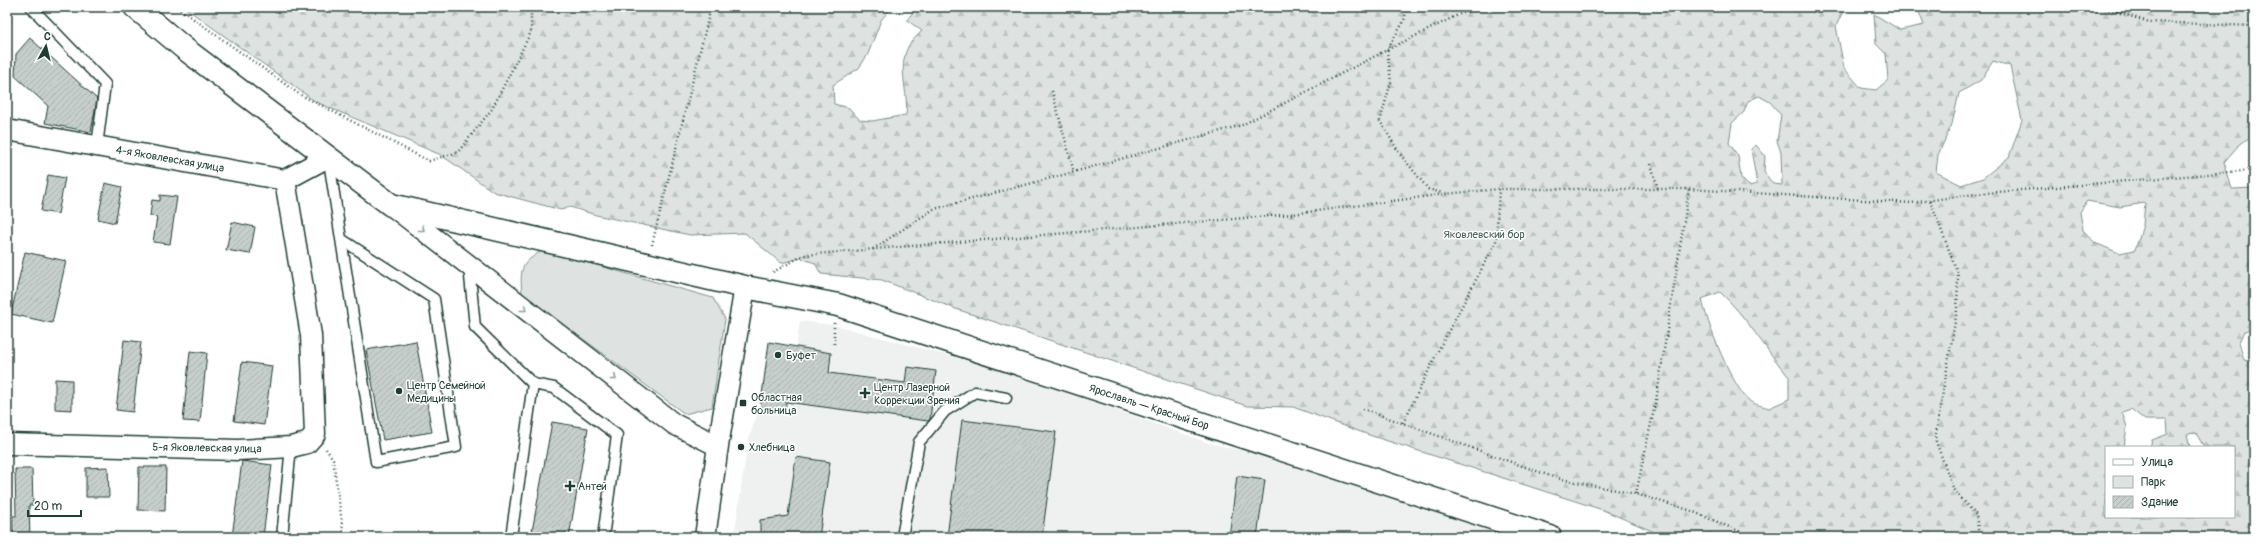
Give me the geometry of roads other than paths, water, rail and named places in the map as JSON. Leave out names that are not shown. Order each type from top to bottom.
[{"type":"street","points":[[135,7],[185,49],[391,205],[674,424],[718,446]]},
{"type":"street","name":"4-я Яковлевская улица","points":[[7,130],[286,180]]},
{"type":"street","points":[[286,180],[328,157]]},
{"type":"street","name":"5-я Яковлевская улица","points":[[7,444],[238,450],[291,447],[308,443],[315,434],[311,335],[286,180]]},
{"type":"street","name":"Ярославль — Красный Бор","points":[[391,205],[745,287],[838,305],[1550,537]]},
{"type":"street","points":[[705,537],[718,446],[745,287]]},
{"type":"lane","points":[[31,7],[105,84],[97,146]]},
{"type":"lane","points":[[328,157],[341,240],[376,462],[456,447],[434,299],[341,240]]},
{"type":"lane","points":[[469,266],[475,327],[533,384],[554,388],[617,435],[603,537]]},
{"type":"lane","points":[[511,537],[533,384]]},
{"type":"lane","points":[[902,537],[919,442],[945,411],[975,392],[1006,398]]},
{"type":"lane","points":[[282,537],[291,447]]},
{"type":"place","name":"Буфет","points":[[778,355]]},
{"type":"place","name":"Центр Семейной Медицины","points":[[399,391]]},
{"type":"place","name":"Центр Лазерной Коррекции Зрения","points":[[865,393]]},
{"type":"place","name":"Областная больница","points":[[743,403]]},
{"type":"place","name":"Хлебница","points":[[741,447]]},
{"type":"place","name":"Антей","points":[[570,486]]},
{"type":"park label","name":"Яковлевский бор","points":[[1484,234]]}]
